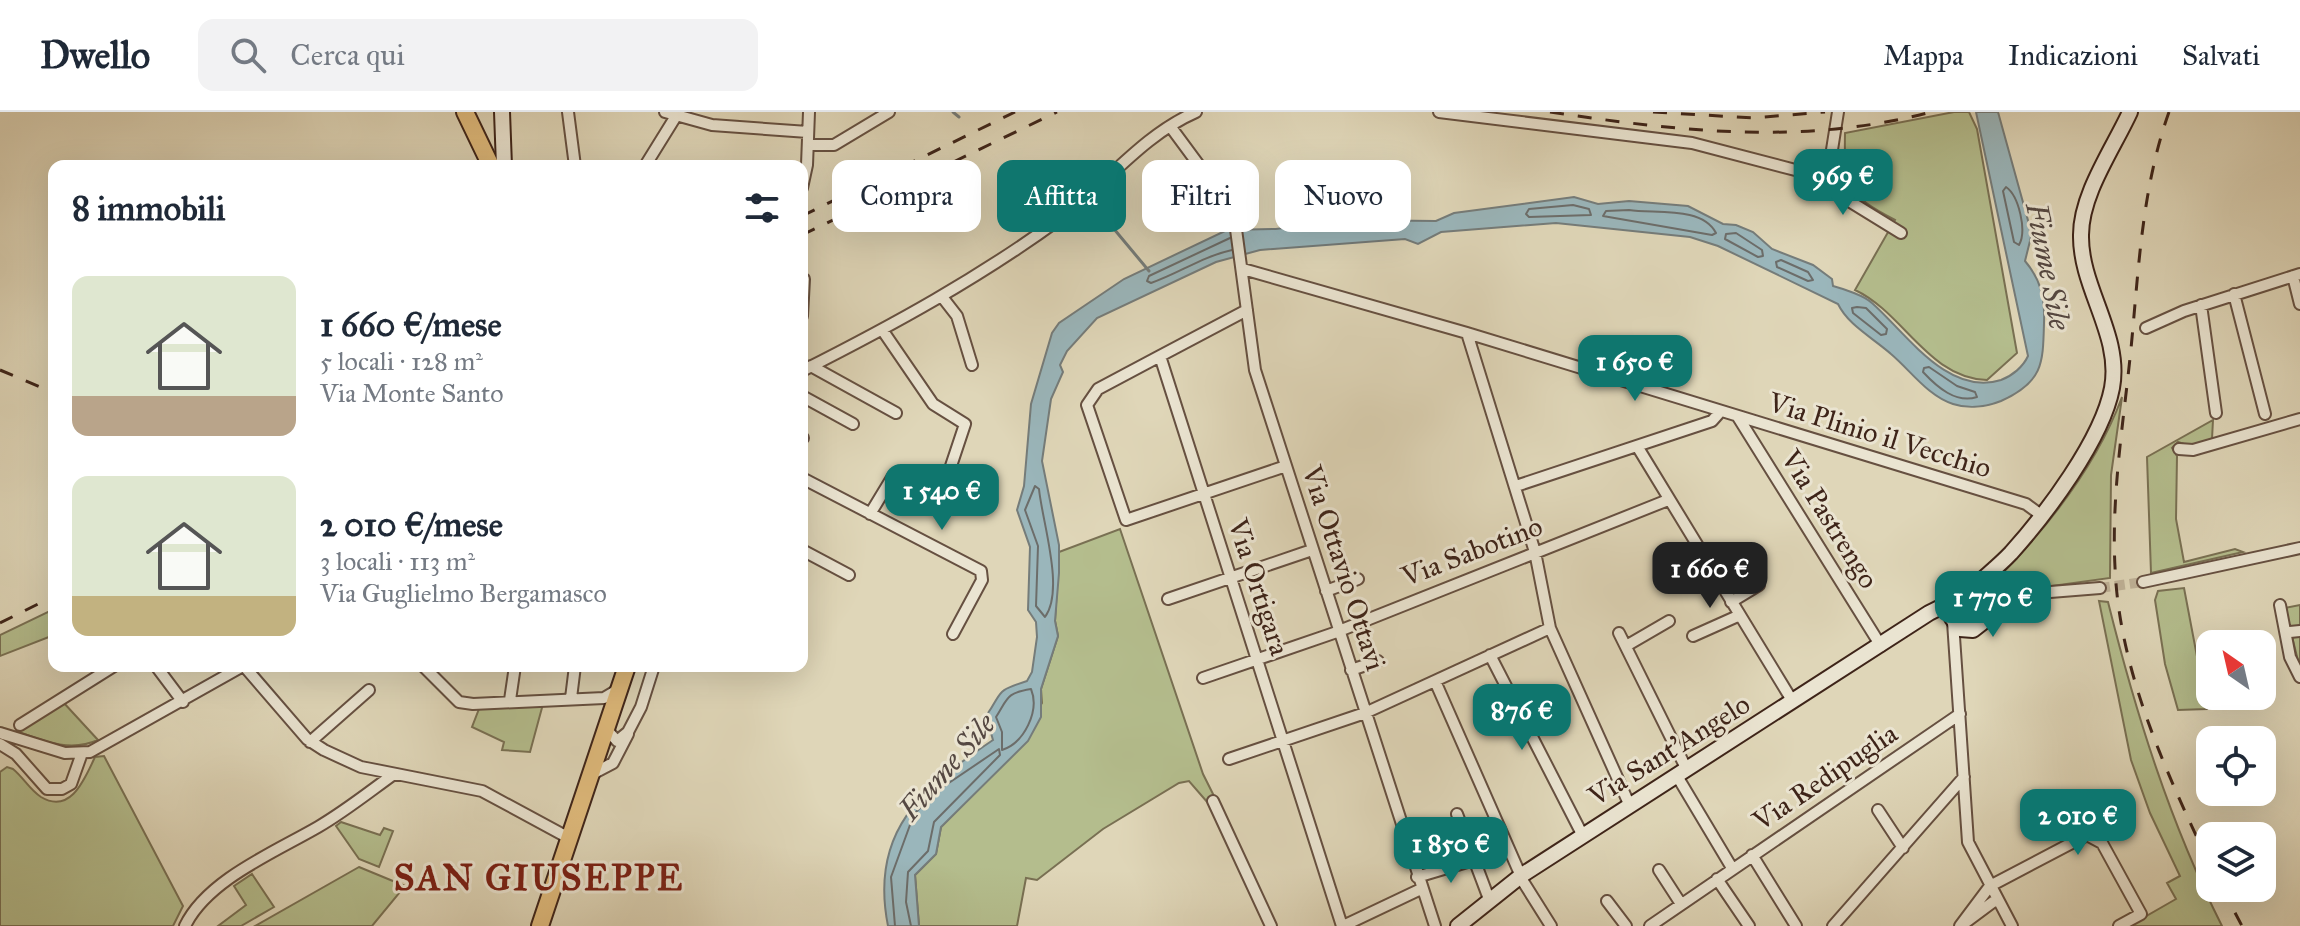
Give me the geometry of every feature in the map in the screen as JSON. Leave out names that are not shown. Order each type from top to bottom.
[{"type":"main road","points":[[465,112],[488,160]]},
{"type":"main road","points":[[540,926],[625,672]]},
{"type":"street","points":[[568,112],[574,160]]},
{"type":"street","points":[[806,160],[809,112]]},
{"type":"street","points":[[808,145],[834,145],[889,112]]},
{"type":"street","points":[[808,368],[943,298],[1063,216],[1170,126],[1196,112]]},
{"type":"street","points":[[1439,112],[1692,143],[1792,171],[1812,170],[1825,163],[1834,147],[1838,112]]},
{"type":"street","name":"Via Sant'Angelo","points":[[1971,606],[1980,588],[2041,515],[2076,464],[2106,407],[2113,372],[2110,345],[2083,257],[2081,227],[2090,198],[2130,112]]},
{"type":"street","points":[[648,160],[670,114],[735,128],[808,132]]},
{"type":"street","points":[[477,137],[491,134],[501,116]]},
{"type":"street","points":[[501,116],[504,160]]},
{"type":"street","name":"Via Ottavio Ottavi","points":[[1170,126],[1218,191],[1235,222],[1255,370],[1435,926]]},
{"type":"street","points":[[1825,163],[1849,201],[1901,233]]},
{"type":"street","name":"Via Plinio il Vecchio","points":[[1243,264],[2026,504],[2041,515]]},
{"type":"street","points":[[2146,328],[2201,305],[2296,275],[2300,304]]},
{"type":"street","points":[[2234,294],[2265,414]]},
{"type":"street","points":[[943,298],[957,316],[972,365]]},
{"type":"street","points":[[2201,305],[2216,413]]},
{"type":"street","points":[[1247,310],[1094,392],[1088,410],[1126,520],[1286,466]]},
{"type":"street","points":[[883,331],[933,404],[965,424],[947,478]]},
{"type":"street","points":[[1467,333],[1535,552],[1550,628],[1630,806]]},
{"type":"street","name":"Via Ortigara","points":[[1160,356],[1343,926]]},
{"type":"street","points":[[808,369],[896,413]]},
{"type":"street","points":[[808,399],[853,424]]},
{"type":"street","points":[[1516,486],[1712,421],[1720,412]]},
{"type":"street","name":"Via Pastrengo","points":[[1738,417],[1881,646]]},
{"type":"street","points":[[2179,449],[2193,450],[2300,419]]},
{"type":"street","points":[[1637,446],[1793,702]]},
{"type":"street","points":[[870,514],[893,476]]},
{"type":"street","points":[[808,481],[981,571],[982,580],[953,634]]},
{"type":"street","name":"Via Sabotino","points":[[1203,678],[1338,631],[1668,500]]},
{"type":"street","points":[[2143,582],[2300,548]]},
{"type":"street","points":[[1168,599],[1312,550]]},
{"type":"street","points":[[808,553],[849,575]]},
{"type":"street","points":[[1992,572],[1989,590],[2005,597]]},
{"type":"street","name":"Via Sant'Angelo","points":[[1913,626],[1937,616],[1953,621],[1971,606],[1992,572]]},
{"type":"street","points":[[1326,591],[1358,579]]},
{"type":"street","points":[[1731,602],[1759,585]]},
{"type":"street","points":[[1971,606],[2005,597],[2100,588]]},
{"type":"street","points":[[1971,606],[1994,603],[2005,597]]},
{"type":"street","points":[[2280,605],[2290,657],[2300,677]]},
{"type":"street","name":"Via Sant'Angelo","points":[[1458,926],[1522,875],[1937,609],[1971,606]]},
{"type":"street","name":"Via Sant'Angelo","points":[[1971,606],[1980,626],[1971,631]]},
{"type":"street","points":[[1693,636],[1740,615]]},
{"type":"street","points":[[1626,646],[1669,621]]},
{"type":"street","points":[[1953,621],[1960,629],[1971,631],[1956,652]]},
{"type":"street","points":[[1953,621],[1967,831],[1971,849],[2012,926]]},
{"type":"street","points":[[1229,759],[1365,713],[1550,628]]},
{"type":"street","points":[[1619,633],[1682,773],[1732,868]]},
{"type":"street","points":[[1490,655],[1583,836]]},
{"type":"street","points":[[1351,670],[1378,661]]},
{"type":"street","points":[[20,725],[104,672]]},
{"type":"street","points":[[160,672],[183,702]]},
{"type":"street","points":[[0,733],[65,753],[82,753],[103,746],[233,672]]},
{"type":"street","points":[[248,672],[310,742],[356,766],[482,791],[569,838]]},
{"type":"street","points":[[429,672],[459,702],[608,697],[620,687]]},
{"type":"street","points":[[510,700],[514,672]]},
{"type":"street","points":[[571,698],[574,672]]},
{"type":"street","points":[[592,774],[613,763],[652,672]]},
{"type":"street","points":[[1435,681],[1522,875],[1551,926]]},
{"type":"street","points":[[310,742],[369,690]]},
{"type":"street","name":"Via Redipuglia","points":[[1657,924],[1732,868],[1960,714]]},
{"type":"street","points":[[607,730],[615,741],[628,732]]},
{"type":"street","points":[[0,744],[16,754],[47,789],[55,790],[71,784],[82,753]]},
{"type":"street","points":[[185,926],[196,906],[285,843],[319,827],[394,774]]},
{"type":"street","points":[[1833,926],[1964,777]]},
{"type":"street","points":[[1213,801],[1271,926]]},
{"type":"street","points":[[1878,810],[1903,848]]},
{"type":"street","points":[[1457,814],[1489,899]]},
{"type":"street","points":[[1961,926],[1990,886],[2078,837],[2092,836],[2102,843],[2141,914],[2119,926]]},
{"type":"street","points":[[1752,855],[1796,926]]},
{"type":"street","points":[[1417,877],[1474,860]]},
{"type":"street","points":[[1659,870],[1681,904]]},
{"type":"street","points":[[1717,879],[1749,926]]},
{"type":"street","points":[[1343,926],[1421,889]]},
{"type":"street","points":[[1961,926],[1997,899]]},
{"type":"street","points":[[1607,901],[1626,926]]},
{"type":"green space","points":[[1954,112],[1969,112],[1977,129],[2017,353],[1987,380],[1966,377],[1948,368],[1932,357],[1888,313],[1855,290],[1895,220],[1866,203],[1851,187],[1847,177],[1845,133]]},
{"type":"green space","points":[[2122,397],[2111,475],[2110,578],[2008,592],[1998,589],[1997,579],[2052,517],[2085,471]]},
{"type":"green space","points":[[2213,420],[2212,439],[2190,446],[2178,442],[2172,448],[2177,456],[2176,519],[2184,562],[2235,549],[2243,552],[2151,573],[2147,457]]},
{"type":"green space","points":[[1120,529],[1203,774],[1216,800],[1208,803],[1189,781],[1179,783],[1103,829],[1037,880],[1026,878],[1017,926],[919,926],[915,875],[936,854],[941,827],[1007,760],[1042,703],[1041,689],[1058,636],[1055,621],[1059,552]]},
{"type":"green space","points":[[2184,588],[2196,651],[2196,709],[2178,710],[2165,664],[2155,600],[2158,591]]},
{"type":"green space","points":[[2099,601],[2108,602],[2156,767],[2196,871],[2196,902],[2210,902],[2222,926],[2129,926],[2176,899],[2167,883],[2180,876],[2150,813],[2131,760]]},
{"type":"green space","points":[[2300,605],[2300,669],[2285,608]]},
{"type":"green space","points":[[48,612],[48,637],[0,656],[0,635]]},
{"type":"green space","points":[[63,702],[98,740],[68,745],[19,732]]},
{"type":"green space","points":[[543,704],[530,752],[502,750],[504,742],[472,727],[479,709]]},
{"type":"green space","points":[[104,756],[183,906],[173,926],[0,926],[0,772],[7,767],[13,769],[41,797],[61,801],[76,792],[95,757]]},
{"type":"green space","points":[[341,822],[380,835],[384,828],[393,831],[379,867],[359,859],[336,826]]},
{"type":"green space","points":[[359,867],[405,886],[372,926],[255,926]]},
{"type":"green space","points":[[252,874],[274,907],[241,926],[218,926],[246,905],[234,886]]},
{"type":"water","points":[[1976,112],[1998,112],[2029,224],[2031,237],[2025,261],[2043,297],[2043,350],[2033,379],[2015,394],[1989,405],[1965,406],[1944,400],[1854,325],[1838,304],[1718,246],[1690,237],[1556,223],[1441,232],[1418,244],[1405,239],[1260,250],[1216,262],[1097,318],[1067,351],[1060,365],[1063,372],[1051,399],[1042,461],[1059,545],[1059,573],[1055,621],[1058,636],[1041,689],[1041,717],[1028,741],[941,827],[936,854],[915,875],[919,926],[888,926],[884,893],[886,864],[894,838],[907,815],[944,776],[993,740],[986,716],[1000,693],[1027,681],[1032,672],[1037,637],[1036,622],[1028,610],[1030,547],[1017,510],[1024,486],[1031,404],[1052,333],[1059,323],[1124,279],[1223,232],[1275,229],[1275,232],[1411,232],[1411,221],[1436,221],[1454,213],[1574,197],[1598,204],[1629,201],[1688,206],[1723,224],[1753,232],[1772,249],[1813,265],[1832,279],[1833,286],[1869,300],[1929,359],[1963,379],[1982,383],[2001,380],[2017,371],[2028,356]]},
{"type":"waterway","points":[[953,112],[959,117]]},
{"type":"waterway","points":[[1116,232],[1149,271]]},
{"type":"tunnel","points":[[2100,588],[2143,582]]},
{"type":"railway","points":[[808,213],[1015,112]]},
{"type":"railway","points":[[808,232],[1057,112]]},
{"type":"railway","points":[[1550,112],[1646,125],[1740,132],[1835,129],[1883,123],[1931,112]]},
{"type":"railway","points":[[1653,112],[1753,118],[1825,112]]},
{"type":"railway","points":[[2169,112],[2153,167],[2140,252],[2117,481],[2115,567],[2118,606],[2135,682],[2162,757],[2196,835]]},
{"type":"railway","points":[[0,370],[48,390]]},
{"type":"railway","points":[[0,623],[48,599]]},
{"type":"railway","points":[[2229,902],[2242,926]]},
{"type":"district","name":"SAN GIUSEPPE","points":[[539,878]]},
{"type":"water label","name":"Fiume Sile","points":[[2048,266]]},
{"type":"water label","name":"Fiume Sile","points":[[947,767]]}]
